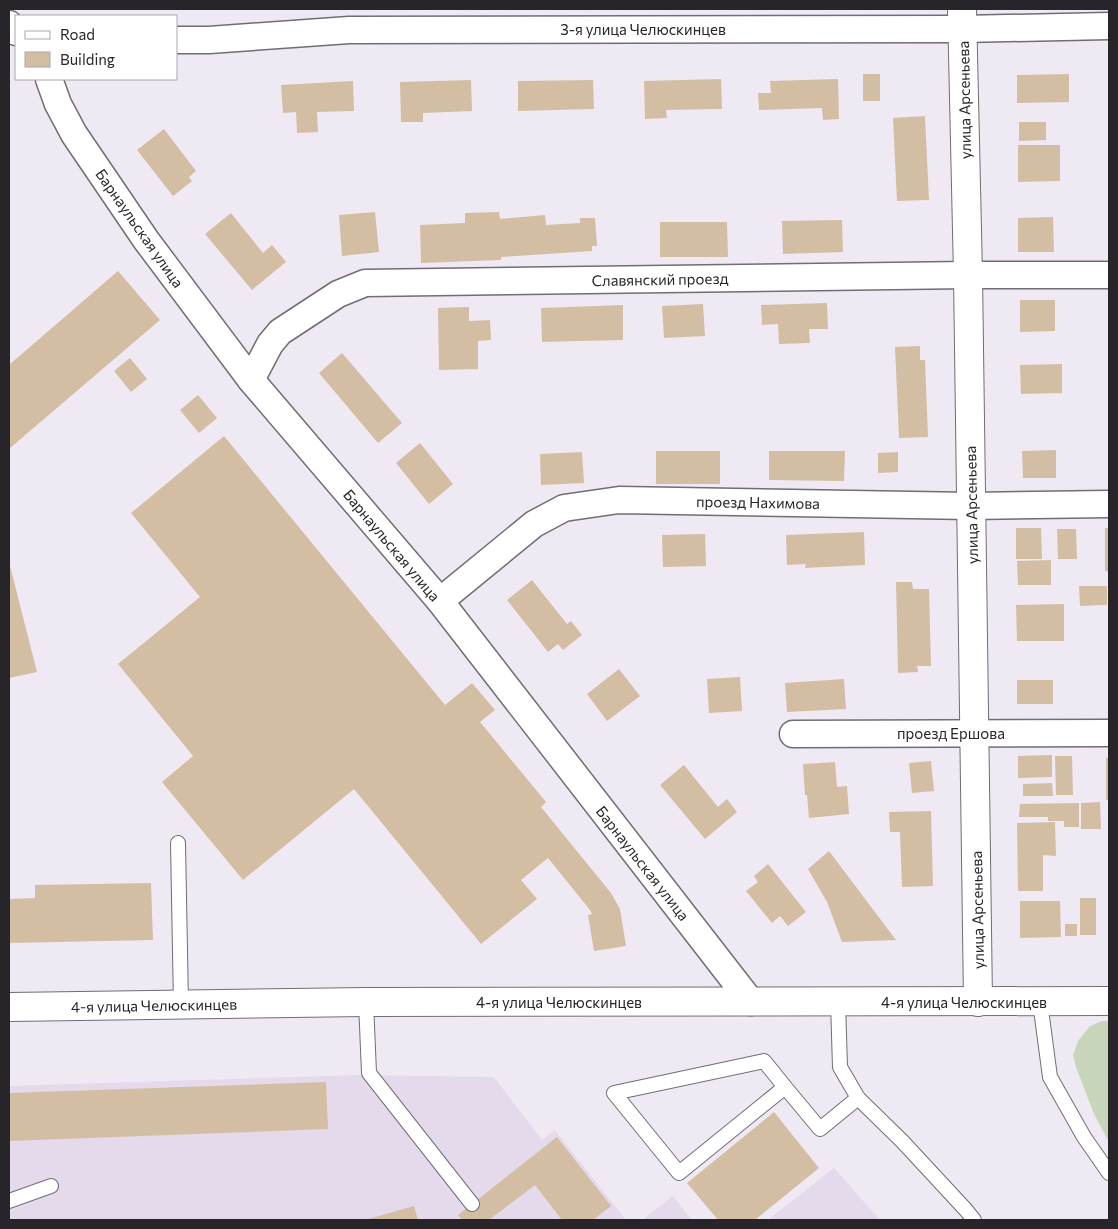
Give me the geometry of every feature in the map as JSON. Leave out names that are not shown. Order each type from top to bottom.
[{"type":"main road","name":"улица Арсеньева","points":[[962,19],[968,275],[978,1002]]},
{"type":"main road","name":"4-я улица Челюскинцев","points":[[9,1007],[366,1002],[1109,1001]]},
{"type":"street","name":"3-я улица Челюскинцев","points":[[178,40],[209,40],[349,19],[962,19],[1109,26]]},
{"type":"street","name":"Барнаульская улица","points":[[49,80],[58,104],[74,134],[146,240],[251,380],[440,601],[751,1002]]},
{"type":"street","name":"Славянский проезд","points":[[251,380],[270,344],[280,332],[338,294],[365,283],[968,275],[1109,275]]},
{"type":"street","name":"проезд Нахимова","points":[[440,601],[534,524],[564,508],[619,500],[971,506],[1109,504]]},
{"type":"street","name":"проезд Ершова","points":[[793,734],[1109,733]]},
{"type":"lane","points":[[178,843],[181,1005]]},
{"type":"lane","points":[[366,1002],[369,1072],[472,1204]]},
{"type":"lane","points":[[838,1002],[840,1067],[858,1098],[902,1141],[974,1220]]},
{"type":"lane","points":[[1040,1002],[1050,1078],[1084,1137],[1109,1173]]},
{"type":"lane","points":[[785,1087],[679,1173],[614,1093],[764,1061],[820,1129],[858,1098]]},
{"type":"lane","points":[[9,1201],[51,1186]]},
{"type":"shaded area","points":[[359,1075],[494,1077],[542,1140],[555,1130],[626,1220],[9,1220],[9,1086]]},
{"type":"shaded area","points":[[834,1168],[880,1220],[768,1220]]},
{"type":"shaded area","points":[[673,1196],[692,1220],[642,1220]]},
{"type":"green space","points":[[1102,1021],[1109,1021],[1109,1142],[1094,1114],[1073,1055],[1078,1041],[1090,1026]]},
{"type":"building","points":[[863,74],[880,74],[880,101],[863,101]]},
{"type":"building","points":[[1069,74],[1069,102],[1017,103],[1017,75]]},
{"type":"building","points":[[721,79],[722,109],[666,110],[667,118],[645,119],[644,81]]},
{"type":"building","points":[[838,79],[839,119],[823,120],[822,108],[759,110],[758,93],[771,93],[770,81]]},
{"type":"building","points":[[471,80],[472,111],[423,113],[423,122],[401,122],[400,82]]},
{"type":"building","points":[[593,80],[594,109],[518,111],[518,81]]},
{"type":"building","points":[[353,81],[354,111],[317,112],[318,132],[297,133],[296,112],[283,113],[281,85]]},
{"type":"building","points":[[925,116],[929,200],[897,201],[893,118]]},
{"type":"building","points":[[1019,122],[1046,122],[1046,140],[1019,141]]},
{"type":"building","points":[[164,129],[196,171],[189,177],[192,181],[173,196],[137,150]]},
{"type":"building","points":[[1018,145],[1060,145],[1060,181],[1018,182]]},
{"type":"building","points":[[375,212],[379,252],[342,256],[339,215]]},
{"type":"building","points":[[499,212],[500,219],[545,215],[546,225],[580,223],[580,218],[595,218],[597,246],[592,246],[592,251],[501,257],[501,260],[421,263],[420,225],[465,223],[465,213]]},
{"type":"building","points":[[231,213],[263,253],[272,245],[286,262],[252,290],[205,234]]},
{"type":"building","points":[[1053,217],[1054,252],[1018,252],[1018,218]]},
{"type":"building","points":[[842,220],[843,252],[783,254],[782,221]]},
{"type":"building","points":[[660,222],[727,222],[728,257],[660,257]]},
{"type":"building","points":[[118,271],[160,320],[10,448],[9,365]]},
{"type":"building","points":[[1020,300],[1055,300],[1055,331],[1020,332]]},
{"type":"building","points":[[827,303],[828,329],[809,329],[810,343],[779,344],[778,324],[762,325],[761,305]]},
{"type":"building","points":[[703,304],[705,336],[664,338],[662,306]]},
{"type":"building","points":[[623,305],[623,340],[542,342],[541,308]]},
{"type":"building","points":[[469,307],[469,321],[490,320],[491,340],[478,341],[478,369],[439,370],[438,308]]},
{"type":"building","points":[[920,346],[920,360],[925,360],[928,437],[899,438],[895,347]]},
{"type":"building","points":[[342,353],[402,423],[378,443],[319,373]]},
{"type":"building","points":[[130,358],[147,379],[131,392],[114,371]]},
{"type":"building","points":[[1062,364],[1062,393],[1021,394],[1020,365]]},
{"type":"building","points":[[198,395],[217,418],[199,433],[180,410]]},
{"type":"building","points":[[224,436],[445,705],[472,683],[495,710],[480,722],[546,802],[541,807],[611,893],[620,909],[626,946],[594,951],[588,915],[592,914],[548,858],[521,880],[537,899],[481,944],[354,789],[243,880],[162,782],[193,756],[118,664],[200,597],[131,513]]},
{"type":"building","points":[[420,443],[453,484],[429,504],[396,463]]},
{"type":"building","points":[[1056,450],[1056,478],[1023,478],[1022,451]]},
{"type":"building","points":[[656,451],[720,451],[720,484],[656,484]]},
{"type":"building","points":[[769,451],[845,451],[844,481],[769,480]]},
{"type":"building","points":[[582,452],[584,483],[541,485],[540,454]]},
{"type":"building","points":[[898,452],[898,472],[878,473],[878,453]]},
{"type":"building","points":[[1016,528],[1041,528],[1042,559],[1016,559]]},
{"type":"building","points":[[1105,528],[1109,528],[1109,571],[1105,571]]},
{"type":"building","points":[[1057,529],[1076,529],[1077,559],[1058,559]]},
{"type":"building","points":[[864,532],[865,565],[805,568],[806,564],[787,565],[786,535]]},
{"type":"building","points":[[705,534],[706,566],[663,567],[662,535]]},
{"type":"building","points":[[1051,560],[1051,585],[1018,585],[1017,561]]},
{"type":"building","points":[[9,562],[37,672],[9,678]]},
{"type":"building","points":[[532,580],[567,624],[571,621],[582,635],[563,650],[558,644],[548,652],[507,600]]},
{"type":"building","points":[[896,582],[912,582],[913,589],[929,589],[931,666],[917,666],[918,672],[898,673]]},
{"type":"building","points":[[1079,586],[1107,586],[1107,605],[1080,606]]},
{"type":"building","points":[[1064,604],[1064,641],[1017,641],[1016,605]]},
{"type":"building","points":[[619,669],[640,696],[607,721],[587,694]]},
{"type":"building","points":[[740,677],[742,711],[709,713],[707,679]]},
{"type":"building","points":[[844,679],[846,709],[787,712],[785,683]]},
{"type":"building","points":[[1017,680],[1053,680],[1053,704],[1017,704]]},
{"type":"building","points":[[1052,755],[1052,777],[1018,778],[1018,756]]},
{"type":"building","points":[[1055,756],[1072,756],[1073,795],[1056,795]]},
{"type":"building","points":[[1106,758],[1109,758],[1109,800],[1106,800]]},
{"type":"building","points":[[931,761],[934,791],[912,793],[909,763]]},
{"type":"building","points":[[835,762],[837,787],[847,786],[849,814],[809,818],[803,764]]},
{"type":"building","points":[[684,765],[718,807],[727,799],[737,812],[705,839],[660,785]]},
{"type":"building","points":[[1052,783],[1053,796],[1023,796],[1023,784]]},
{"type":"building","points":[[1100,802],[1101,829],[1081,829],[1081,803]]},
{"type":"building","points":[[1079,803],[1079,827],[1064,827],[1064,821],[1048,821],[1048,817],[1019,817],[1020,804]]},
{"type":"building","points":[[931,811],[933,886],[902,887],[900,832],[890,832],[889,812]]},
{"type":"building","points":[[1055,822],[1056,856],[1043,855],[1043,891],[1018,891],[1017,823]]},
{"type":"building","points":[[829,851],[896,940],[842,942],[827,902],[808,869]]},
{"type":"building","points":[[768,864],[806,912],[788,926],[780,916],[772,923],[746,891],[758,882],[754,876]]},
{"type":"building","points":[[151,883],[153,940],[9,943],[9,899],[35,898],[35,885]]},
{"type":"building","points":[[1080,898],[1096,898],[1096,935],[1080,935]]},
{"type":"building","points":[[1020,901],[1060,901],[1061,937],[1020,938]]},
{"type":"building","points":[[1065,924],[1077,924],[1077,936],[1065,936]]},
{"type":"building","points":[[326,1082],[328,1129],[9,1141],[9,1093]]},
{"type":"building","points":[[774,1112],[819,1168],[755,1220],[718,1220],[687,1183]]},
{"type":"building","points":[[557,1137],[611,1206],[593,1220],[562,1220],[535,1185],[489,1220],[462,1220],[458,1215]]},
{"type":"building","points":[[414,1206],[418,1220],[365,1220]]}]
